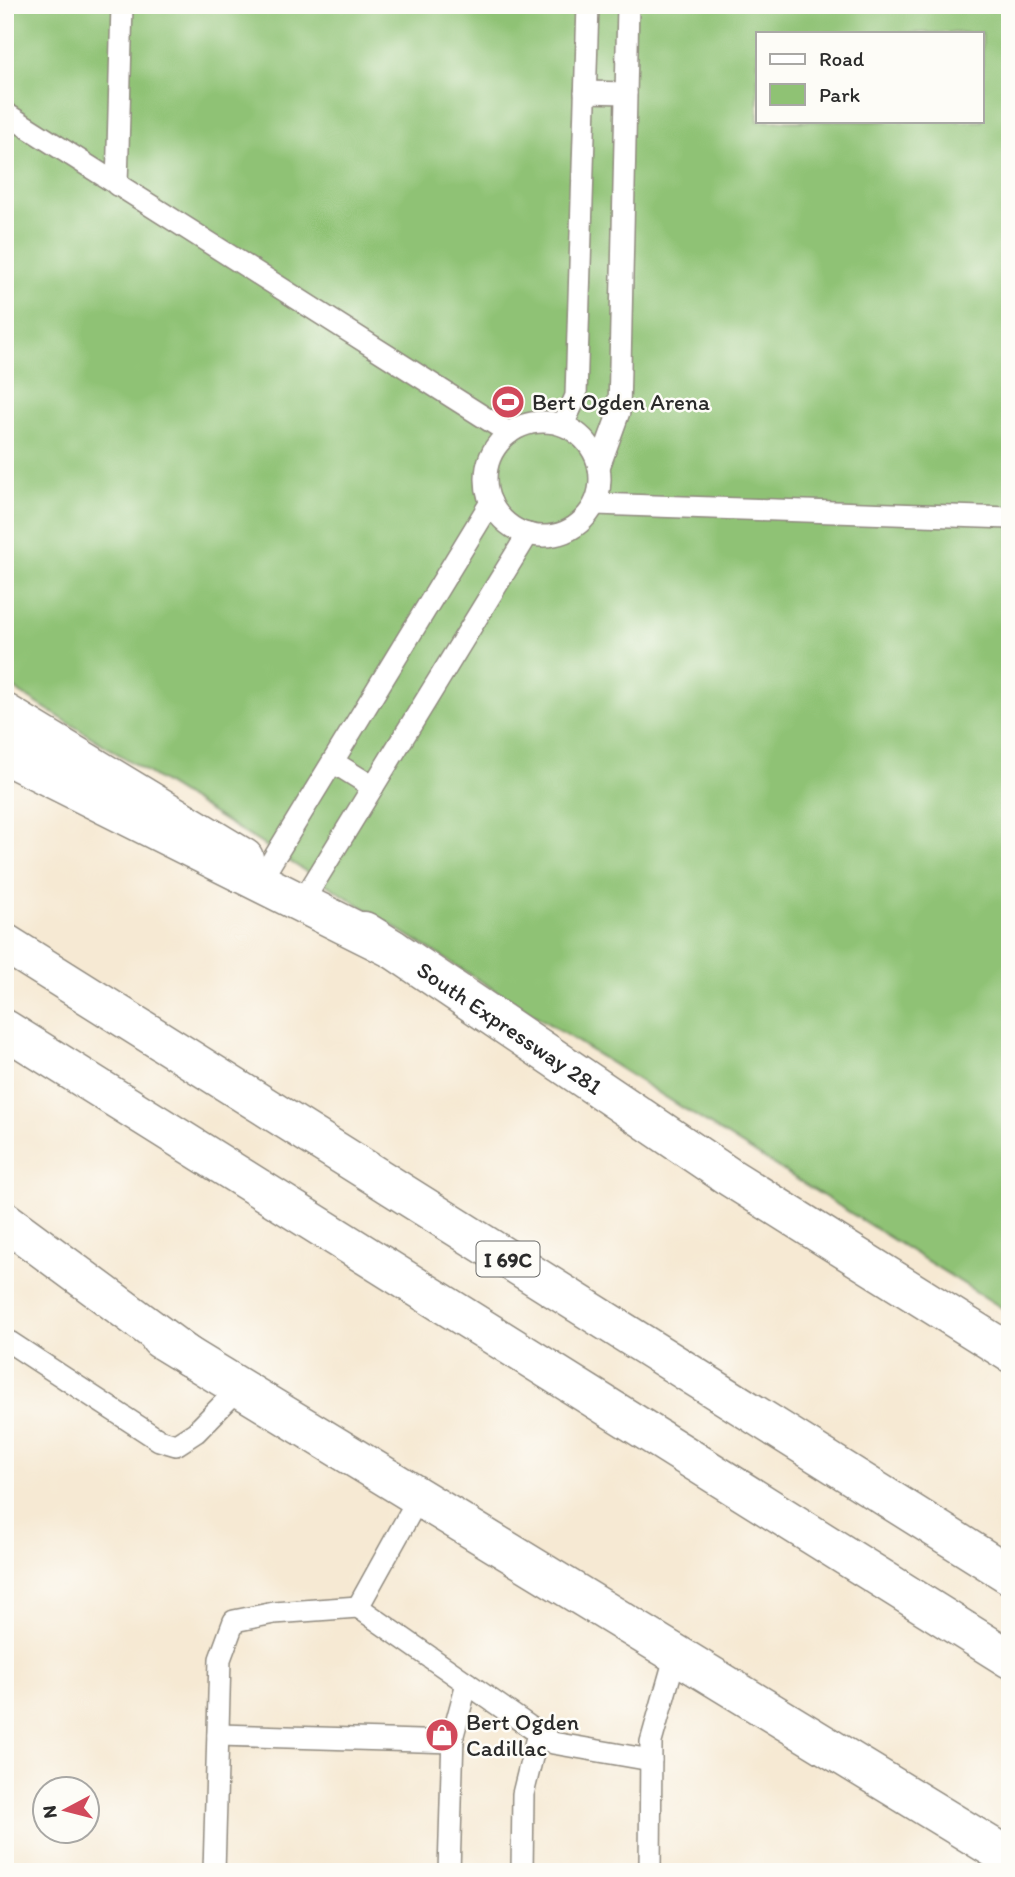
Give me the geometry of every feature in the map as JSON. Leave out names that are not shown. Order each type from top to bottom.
[{"type":"main road","name":"South Expressway 281","points":[[5,713],[393,949],[728,1176],[1010,1353]]},
{"type":"main road","points":[[5,755],[393,949]]},
{"type":"main road","name":"I 69C","points":[[5,943],[1010,1575]]},
{"type":"main road","points":[[5,1029],[1010,1659]]},
{"type":"main road","points":[[5,1221],[189,1357]]},
{"type":"main road","points":[[5,1239],[239,1388],[1010,1858]]},
{"type":"lane","points":[[117,185],[122,5]]},
{"type":"lane","points":[[563,425],[576,396],[588,5]]},
{"type":"lane","points":[[599,467],[618,412],[628,5]]},
{"type":"lane","points":[[585,92],[626,93]]},
{"type":"lane","points":[[5,113],[509,433]]},
{"type":"lane","points":[[544,422],[563,425],[580,435],[592,449],[599,467],[600,486],[595,504],[584,519],[569,530],[552,536],[516,530],[501,518],[491,502],[486,484],[488,465],[496,447],[509,433],[526,425],[544,422]]},
{"type":"lane","points":[[266,871],[491,502]]},
{"type":"lane","points":[[595,504],[1010,518]]},
{"type":"lane","points":[[306,896],[528,534]]},
{"type":"lane","points":[[333,762],[373,787]]},
{"type":"lane","points":[[5,1341],[159,1440],[176,1445],[196,1432],[239,1388]]},
{"type":"lane","points":[[358,1607],[419,1497]]},
{"type":"lane","points":[[214,1872],[220,1659],[234,1621],[274,1613],[358,1607],[554,1743],[651,1760]]},
{"type":"lane","points":[[650,1872],[651,1742],[676,1654]]},
{"type":"lane","points":[[449,1872],[453,1735],[467,1683]]},
{"type":"lane","points":[[522,1872],[523,1794],[538,1733]]},
{"type":"lane","points":[[218,1735],[453,1742]]},
{"type":"green space","name":"Bert Ogden Arena","points":[[5,5],[1010,5],[1010,1313],[5,683]]},
{"type":"place","name":"Bert Ogden Arena","points":[[508,402]]},
{"type":"place","name":"Bert Ogden Cadillac","points":[[442,1735]]}]
